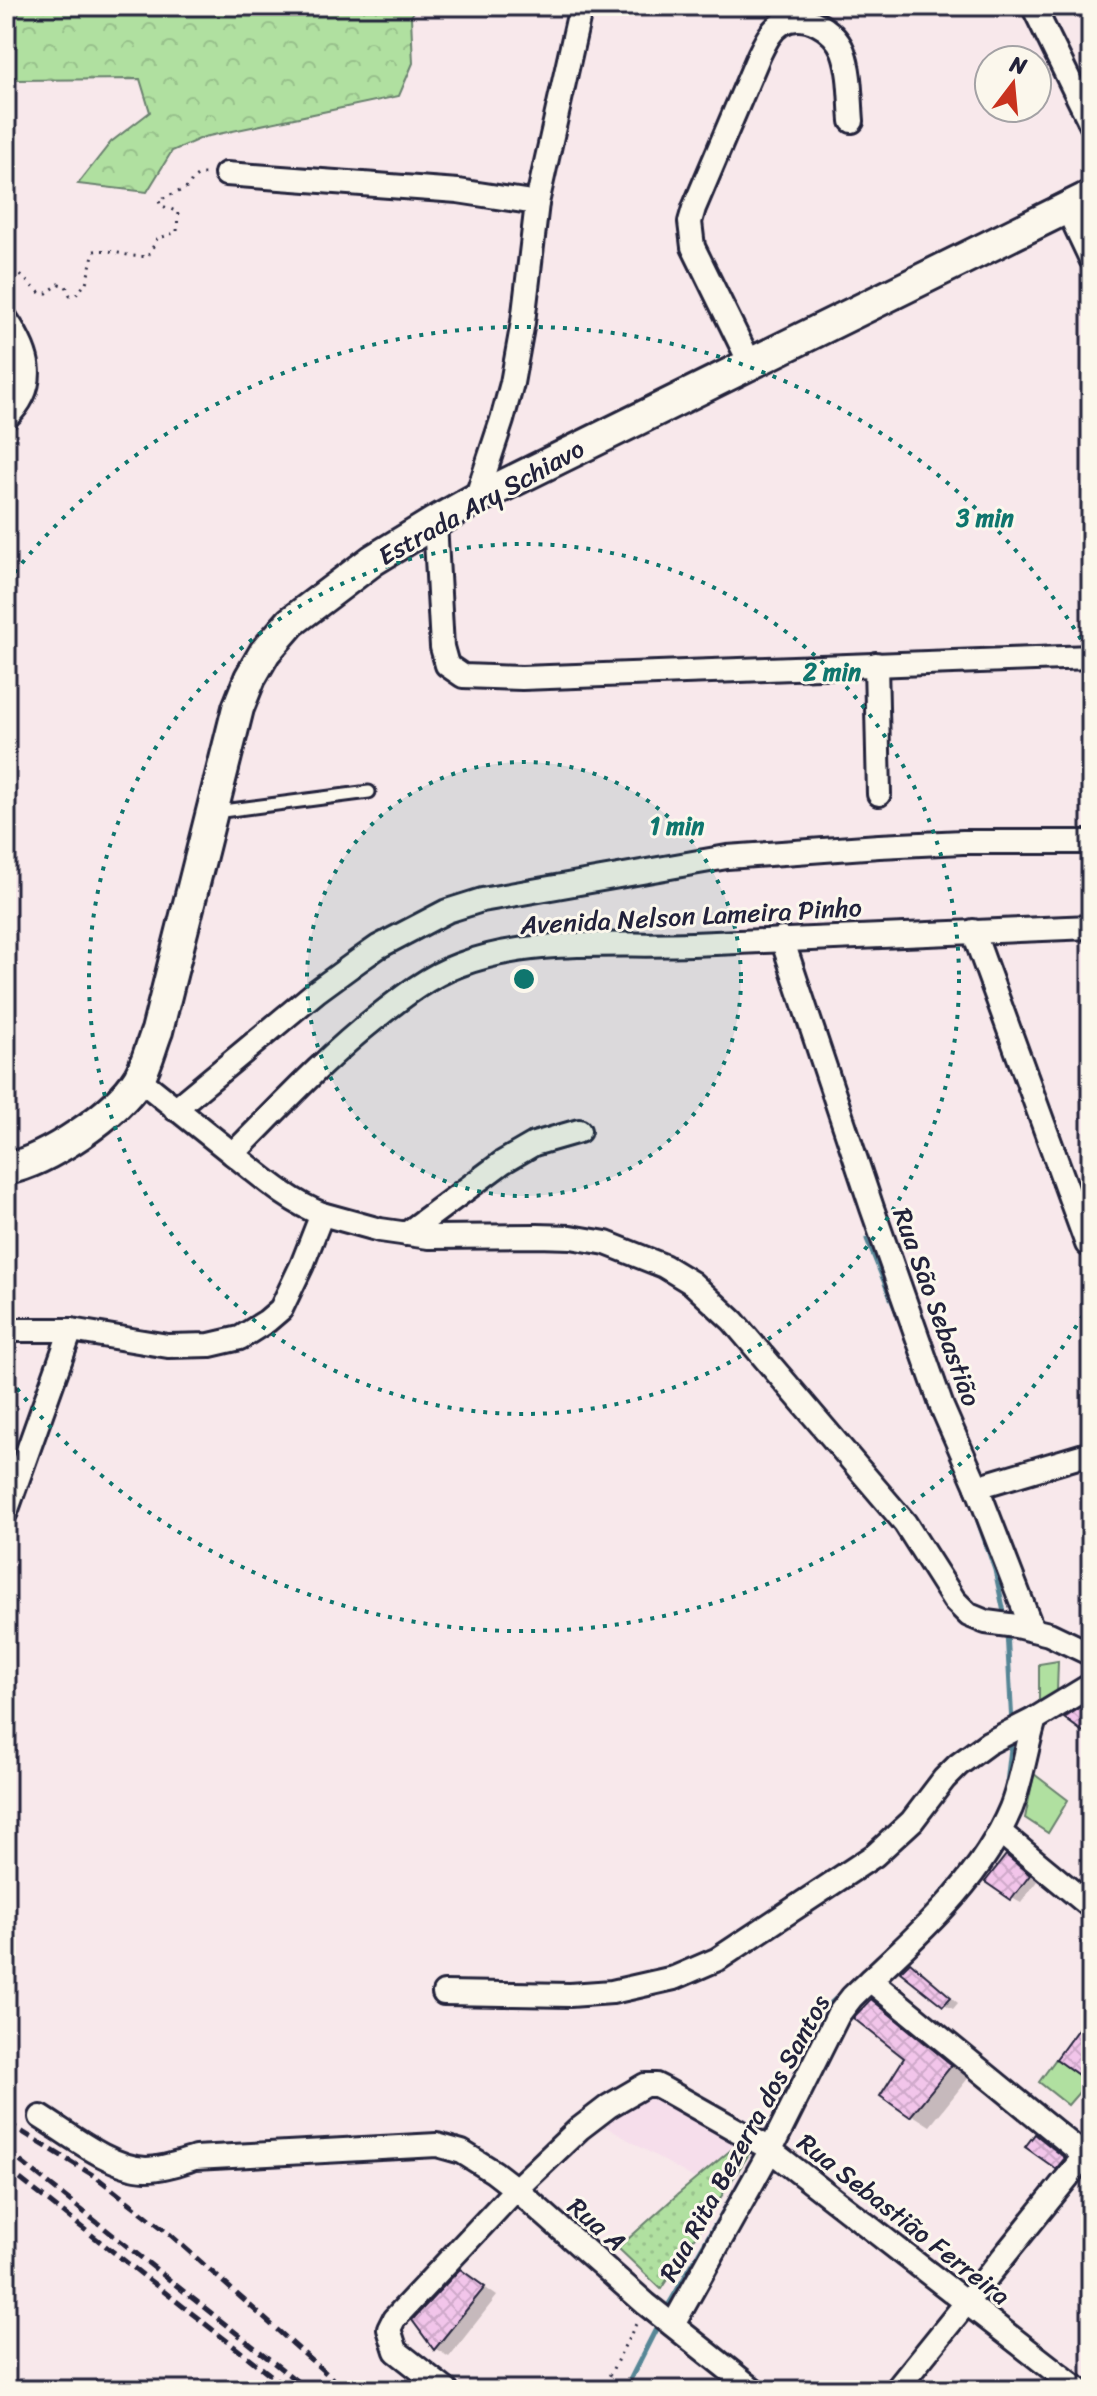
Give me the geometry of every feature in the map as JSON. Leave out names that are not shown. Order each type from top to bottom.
[{"type":"main road","name":"Estrada Ary Schiavo","points":[[6,1169],[55,1149],[86,1130],[116,1104],[138,1078],[157,1031],[238,708],[265,652],[291,622],[373,560],[476,499],[1079,202]]},
{"type":"street","points":[[476,499],[512,383],[523,322],[537,203],[581,6]]},
{"type":"street","points":[[1033,6],[1091,124]]},
{"type":"street","points":[[750,363],[693,247],[690,222],[759,55],[772,31],[784,22],[798,20],[818,23],[837,40],[847,67],[852,121]]},
{"type":"street","points":[[226,174],[458,191],[537,203]]},
{"type":"street","points":[[1079,202],[1091,259]]},
{"type":"street","points":[[6,319],[29,374],[27,387],[15,410],[6,418]]},
{"type":"street","points":[[435,522],[442,647],[447,665],[463,676],[522,678],[1091,657]]},
{"type":"street","points":[[876,664],[879,794]]},
{"type":"street","points":[[175,1109],[348,967],[378,947],[447,911],[482,900],[727,857],[935,843],[1091,842]]},
{"type":"street","name":"Avenida Nelson Lameira Pinho","points":[[233,1154],[326,1060],[400,998],[458,965],[494,955],[555,947],[1091,927]]},
{"type":"street","points":[[973,931],[1087,1244]]},
{"type":"street","name":"Rua São Sebastião","points":[[782,939],[897,1280],[942,1407],[977,1487],[1024,1627]]},
{"type":"street","points":[[138,1078],[285,1195],[322,1214],[380,1230],[429,1237],[571,1237],[606,1243],[664,1266],[692,1283],[733,1321],[905,1523],[954,1600],[969,1615],[986,1622],[1049,1634],[1091,1654]]},
{"type":"street","points":[[406,1234],[513,1156],[534,1144],[579,1131]]},
{"type":"street","points":[[6,1330],[71,1330],[168,1346],[210,1345],[240,1338],[281,1309],[322,1214]]},
{"type":"street","points":[[6,1512],[71,1330]]},
{"type":"street","points":[[977,1487],[1091,1453]]},
{"type":"street","points":[[444,1993],[570,1995],[612,1992],[674,1978],[718,1959],[875,1855],[912,1821],[958,1765],[995,1739],[1091,1685]]},
{"type":"street","name":"Rua Rita Bezerra dos Santos","points":[[660,2314],[838,2015],[852,1997],[953,1900],[1000,1832],[1012,1804],[1027,1722]]},
{"type":"street","points":[[1000,1832],[1091,1907]]},
{"type":"street","points":[[870,1980],[1089,2155],[896,2390]]},
{"type":"street","name":"Rua Sebastião Ferreira","points":[[516,2189],[579,2129],[609,2106],[645,2085],[656,2085],[762,2145],[1079,2390]]},
{"type":"street","name":"Rua A","points":[[41,2117],[113,2161],[143,2169],[164,2168],[195,2158],[437,2145],[462,2152],[516,2189],[660,2314],[754,2390]]},
{"type":"street","points":[[446,2390],[396,2351],[389,2329],[394,2319],[516,2189]]},
{"type":"lane","points":[[211,813],[369,792]]},
{"type":"path","points":[[6,269],[19,274],[40,293],[46,294],[59,284],[66,286],[69,294],[76,295],[86,283],[92,252],[104,250],[136,257],[148,256],[157,239],[173,235],[178,228],[178,212],[160,205],[159,200],[189,187],[200,174],[226,174]]},
{"type":"path","points":[[602,2390],[660,2314]]},
{"type":"shaded area","points":[[655,2095],[738,2144],[697,2180],[601,2124]]},
{"type":"green space","points":[[6,6],[416,6],[411,17],[413,63],[399,96],[204,137],[172,151],[147,192],[78,184],[111,142],[150,112],[140,79],[12,80],[6,75]]},
{"type":"green space","points":[[1058,1661],[1057,1692],[1039,1702],[1039,1664]]},
{"type":"green space","points":[[1034,1774],[1068,1800],[1048,1833],[1025,1818]]},
{"type":"green space","points":[[1056,2059],[1088,2082],[1068,2105],[1039,2082]]},
{"type":"green space","points":[[738,2144],[749,2154],[661,2289],[618,2248]]},
{"type":"building","points":[[1091,1701],[1091,1738],[1064,1718]]},
{"type":"building","points":[[1006,1855],[1030,1875],[1011,1900],[985,1882]]},
{"type":"building","points":[[910,1962],[951,1997],[943,2006],[900,1972]]},
{"type":"building","points":[[871,1999],[952,2065],[910,2117],[880,2096],[904,2058],[853,2018]]},
{"type":"building","points":[[1091,2011],[1091,2084],[1056,2059]]},
{"type":"building","points":[[1035,2134],[1065,2158],[1056,2169],[1025,2147]]},
{"type":"building","points":[[460,2269],[485,2287],[434,2350],[412,2320]]},
{"type":"waterway","points":[[867,1239],[901,1323]]},
{"type":"waterway","points":[[972,1504],[995,1570],[1005,1617]]},
{"type":"waterway","points":[[1007,1631],[1012,1725]]},
{"type":"waterway","points":[[1006,1792],[1012,1739]]},
{"type":"waterway","points":[[940,1895],[960,1872]]},
{"type":"waterway","points":[[770,2126],[831,2003],[843,1992]]},
{"type":"waterway","points":[[665,2311],[749,2167]]},
{"type":"waterway","points":[[625,2390],[659,2323]]},
{"type":"railway","points":[[6,2122],[96,2177],[166,2231],[345,2390]]},
{"type":"railway","points":[[6,2150],[308,2390]]},
{"type":"railway","points":[[6,2168],[277,2380]]}]
